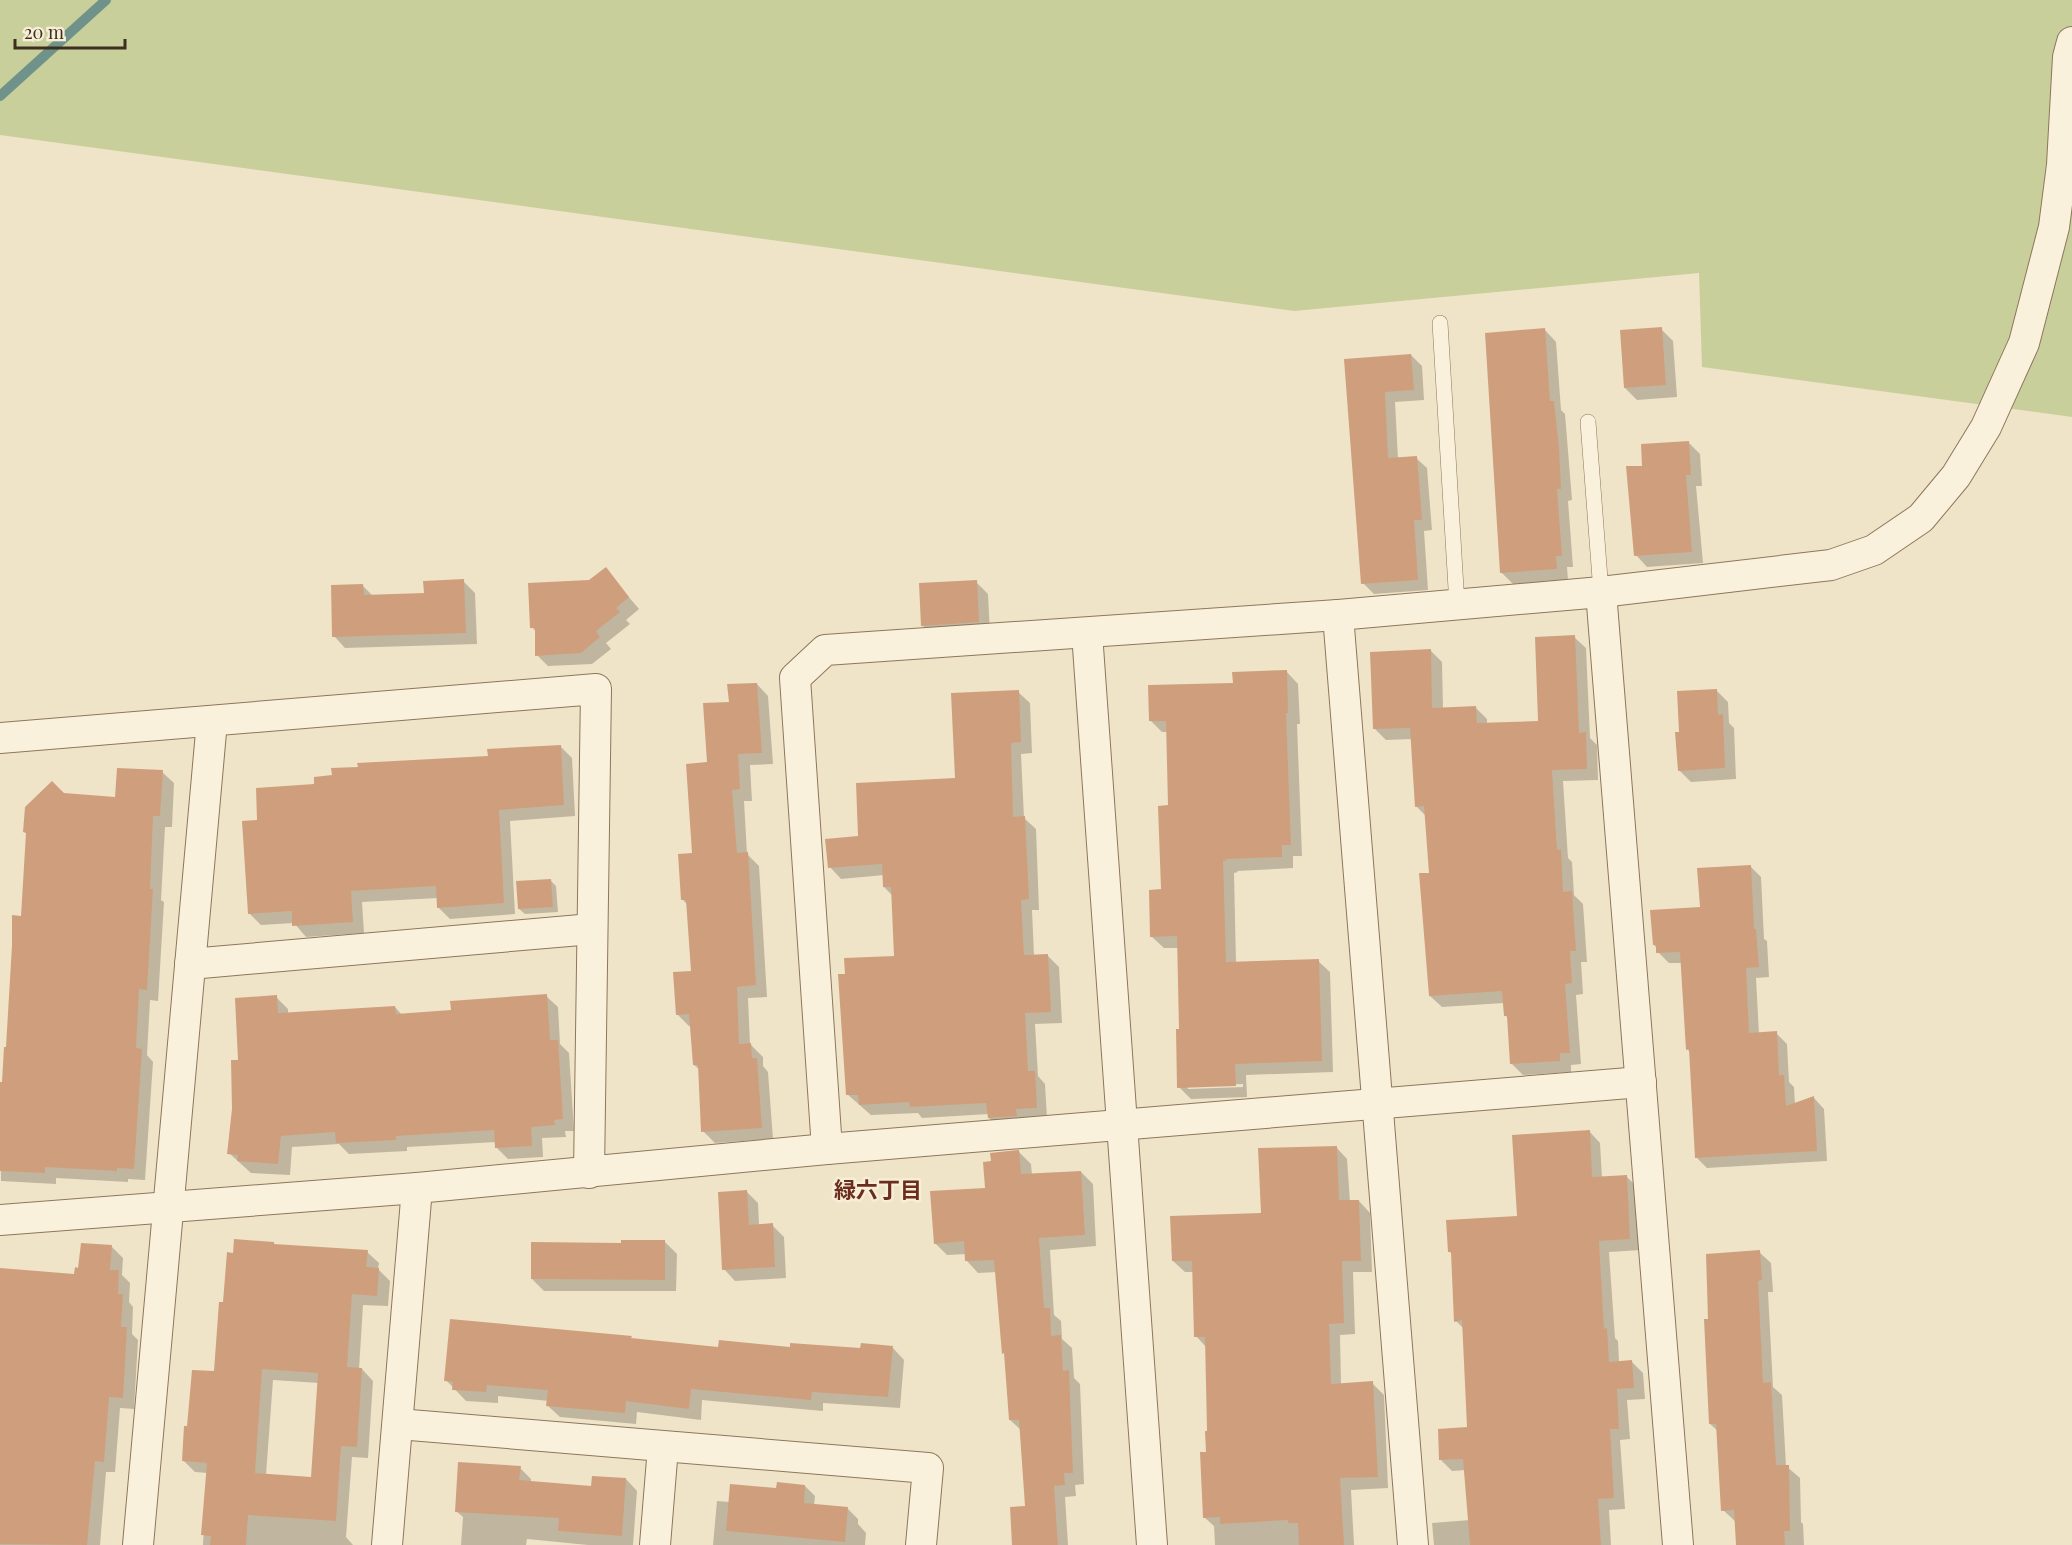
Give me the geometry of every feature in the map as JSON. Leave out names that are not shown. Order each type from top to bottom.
[{"type":"street","points":[[827,1149],[795,678],[825,650],[1338,615],[1601,592],[1831,565],[1874,550],[1921,518],[1956,476],[1986,427],[2024,343],[2054,227],[2062,165],[2068,57],[2072,42]]},
{"type":"street","points":[[1601,592],[1678,1545]]},
{"type":"street","points":[[1338,615],[1413,1545]]},
{"type":"street","points":[[1087,633],[1120,1124],[1152,1545]]},
{"type":"street","points":[[0,738],[596,689],[589,1173]]},
{"type":"street","points":[[138,1545],[212,722]]},
{"type":"street","points":[[190,964],[592,929]]},
{"type":"street","points":[[0,1220],[417,1188],[827,1149],[1641,1082]]},
{"type":"street","points":[[387,1545],[417,1188]]},
{"type":"street","points":[[398,1424],[928,1468],[921,1545]]},
{"type":"street","points":[[655,1545],[663,1447]]},
{"type":"lane","points":[[1440,323],[1457,604]]},
{"type":"lane","points":[[1588,422],[1601,592]]},
{"type":"green space","points":[[0,0],[2072,0],[2072,417],[1702,367],[1699,273],[1294,311],[0,135]]},
{"type":"building","points":[[1662,327],[1666,385],[1624,388],[1620,330]]},
{"type":"building","points":[[1545,328],[1550,401],[1554,401],[1559,448],[1561,489],[1557,489],[1562,556],[1556,556],[1557,569],[1500,573],[1485,333]]},
{"type":"building","points":[[1411,354],[1414,390],[1385,392],[1388,458],[1417,456],[1422,520],[1414,520],[1418,580],[1361,584],[1344,359]]},
{"type":"building","points":[[1689,441],[1691,475],[1686,475],[1692,552],[1634,556],[1626,466],[1642,466],[1641,444]]},
{"type":"building","points":[[606,567],[629,597],[616,608],[620,612],[596,631],[600,637],[581,653],[535,656],[535,628],[530,628],[528,583],[589,580]]},
{"type":"building","points":[[464,579],[466,633],[332,637],[331,585],[363,584],[364,595],[424,593],[423,581]]},
{"type":"building","points":[[977,580],[979,622],[921,626],[919,583]]},
{"type":"building","points":[[1575,635],[1579,733],[1586,732],[1587,769],[1552,770],[1557,850],[1561,849],[1563,892],[1572,891],[1576,951],[1570,951],[1572,983],[1565,984],[1570,1053],[1560,1053],[1560,1061],[1510,1064],[1507,1016],[1504,1016],[1502,991],[1429,996],[1419,873],[1429,873],[1424,806],[1415,807],[1410,728],[1373,729],[1370,652],[1431,649],[1432,708],[1476,706],[1477,723],[1538,721],[1535,637]]},
{"type":"building","points":[[1287,670],[1288,713],[1286,713],[1291,845],[1282,845],[1282,857],[1223,861],[1226,962],[1319,959],[1322,1061],[1235,1064],[1236,1086],[1177,1088],[1176,1029],[1179,1029],[1177,936],[1150,937],[1149,890],[1161,889],[1158,806],[1168,805],[1166,721],[1149,721],[1148,685],[1233,683],[1232,672]]},
{"type":"building","points":[[757,683],[762,753],[738,754],[740,789],[732,790],[737,853],[748,852],[756,985],[737,987],[739,1044],[751,1043],[752,1058],[757,1058],[762,1128],[701,1132],[698,1065],[693,1065],[689,1014],[676,1015],[673,972],[691,971],[686,900],[681,900],[678,854],[692,853],[686,764],[707,762],[703,703],[729,702],[727,684]]},
{"type":"building","points":[[1717,689],[1718,715],[1723,714],[1725,768],[1678,771],[1675,732],[1679,732],[1677,691]]},
{"type":"building","points":[[1019,690],[1021,742],[1011,743],[1013,817],[1025,816],[1029,899],[1021,900],[1024,955],[1048,954],[1051,1012],[1025,1013],[1028,1071],[1035,1071],[1037,1108],[1016,1109],[1017,1116],[988,1118],[986,1103],[910,1107],[909,1102],[859,1105],[858,1095],[846,1095],[838,974],[845,974],[844,958],[894,956],[891,887],[883,887],[882,864],[828,868],[825,839],[858,836],[856,783],[955,778],[951,693]]},
{"type":"building","points":[[561,745],[564,805],[499,810],[504,903],[437,908],[436,886],[351,891],[353,922],[292,926],[292,911],[248,914],[242,821],[257,820],[256,788],[314,784],[314,777],[332,775],[331,768],[358,767],[357,763],[488,756],[487,749]]},
{"type":"building","points":[[117,768],[163,770],[160,816],[153,816],[150,889],[153,889],[147,990],[139,989],[136,1048],[142,1049],[134,1169],[117,1168],[117,1171],[45,1167],[45,1173],[0,1171],[0,1082],[2,1082],[4,1047],[6,1047],[12,915],[21,916],[26,833],[23,832],[25,807],[52,781],[64,793],[115,797]]},
{"type":"building","points":[[1751,865],[1754,929],[1756,929],[1759,967],[1746,968],[1749,1033],[1777,1031],[1779,1075],[1784,1075],[1786,1106],[1814,1096],[1817,1151],[1695,1158],[1689,1049],[1686,1050],[1680,952],[1656,953],[1656,945],[1653,945],[1650,910],[1700,907],[1697,868]]},
{"type":"building","points":[[551,879],[553,907],[518,909],[516,881]]},
{"type":"building","points":[[547,994],[550,1040],[558,1040],[563,1119],[554,1120],[555,1125],[531,1127],[532,1146],[495,1148],[494,1130],[396,1136],[396,1140],[336,1143],[335,1132],[281,1136],[278,1164],[237,1161],[238,1155],[227,1154],[232,1109],[231,1060],[238,1060],[235,998],[277,995],[278,1013],[395,1006],[396,1014],[451,1010],[450,1001]]},
{"type":"building","points":[[1590,1130],[1592,1177],[1627,1175],[1630,1239],[1599,1241],[1604,1329],[1607,1328],[1609,1362],[1632,1360],[1634,1388],[1617,1389],[1619,1429],[1610,1429],[1614,1498],[1598,1499],[1601,1545],[1470,1545],[1463,1459],[1439,1460],[1438,1429],[1467,1427],[1462,1320],[1454,1322],[1451,1252],[1448,1252],[1446,1220],[1517,1216],[1512,1135]]},
{"type":"building","points":[[1337,1146],[1339,1200],[1359,1200],[1361,1261],[1342,1261],[1344,1323],[1329,1324],[1331,1384],[1373,1381],[1378,1477],[1340,1478],[1344,1545],[1299,1545],[1298,1523],[1288,1523],[1288,1520],[1220,1524],[1220,1517],[1203,1518],[1200,1452],[1206,1452],[1205,1431],[1207,1431],[1205,1337],[1194,1337],[1192,1261],[1172,1261],[1170,1216],[1261,1213],[1258,1148]]},
{"type":"building","points":[[1019,1150],[1021,1174],[1081,1171],[1085,1235],[1039,1238],[1044,1308],[1050,1308],[1051,1336],[1061,1335],[1063,1371],[1069,1370],[1073,1473],[1064,1473],[1065,1485],[1054,1486],[1058,1545],[1012,1545],[1010,1507],[1025,1506],[1019,1420],[1009,1420],[994,1260],[965,1261],[964,1241],[934,1244],[930,1191],[985,1188],[983,1162],[991,1161],[990,1153]]},
{"type":"building","points":[[747,1190],[749,1225],[773,1223],[775,1267],[722,1270],[718,1192]]},
{"type":"building","points":[[234,1239],[368,1250],[366,1267],[379,1268],[377,1296],[352,1294],[347,1367],[362,1368],[357,1447],[341,1446],[336,1521],[248,1515],[246,1545],[210,1545],[211,1536],[201,1535],[207,1463],[182,1461],[184,1426],[187,1426],[192,1370],[214,1371],[219,1302],[223,1302],[227,1252],[233,1253]],"holes":[[[262,1369],[318,1373],[311,1477],[255,1473]]]},
{"type":"building","points":[[621,1240],[665,1240],[665,1280],[531,1279],[531,1242],[621,1243]]},
{"type":"building","points":[[81,1243],[112,1245],[110,1270],[119,1270],[118,1294],[123,1294],[121,1327],[127,1327],[123,1398],[109,1397],[104,1462],[95,1461],[87,1545],[0,1544],[0,1268],[74,1274],[75,1267],[78,1268]]},
{"type":"building","points":[[1760,1250],[1762,1280],[1758,1281],[1763,1383],[1771,1382],[1776,1465],[1789,1465],[1790,1531],[1784,1531],[1785,1545],[1736,1545],[1734,1510],[1721,1511],[1716,1424],[1709,1424],[1704,1319],[1708,1319],[1706,1254]]},
{"type":"building","points":[[450,1319],[632,1336],[631,1338],[718,1347],[719,1340],[790,1347],[790,1343],[860,1348],[861,1343],[893,1346],[888,1397],[812,1392],[811,1400],[691,1389],[689,1409],[626,1401],[625,1413],[546,1406],[548,1390],[487,1385],[486,1392],[452,1390],[453,1382],[444,1381]]},
{"type":"building","points":[[458,1462],[521,1466],[519,1480],[591,1486],[592,1476],[626,1478],[622,1536],[558,1531],[559,1518],[455,1512]]},
{"type":"building","points":[[777,1482],[805,1485],[804,1503],[848,1507],[845,1542],[726,1531],[730,1484],[776,1488]]},
{"type":"waterway","points":[[0,96],[106,0]]},
{"type":"district","name":"緑六丁目","points":[[878,1189]]}]
